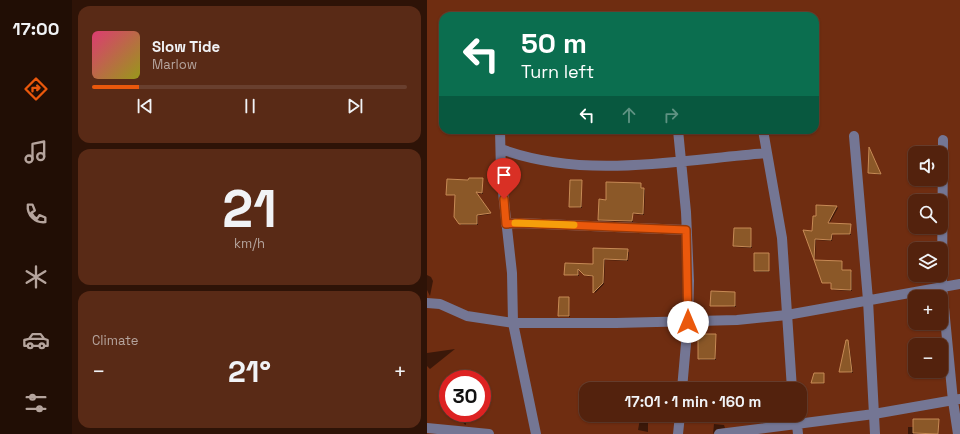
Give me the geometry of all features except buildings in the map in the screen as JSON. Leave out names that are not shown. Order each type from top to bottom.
[{"type":"street","points":[[500,134],[501,174],[511,273],[513,323],[536,434]]},
{"type":"street","points":[[678,134],[686,230],[688,322],[683,382]]},
{"type":"street","points":[[764,134],[782,238],[792,382]]},
{"type":"street","points":[[854,136],[868,300],[875,434]]},
{"type":"street","points":[[943,140],[942,287],[957,400],[958,434]]},
{"type":"street","points":[[501,149],[524,158],[552,164],[586,166],[647,164],[767,152]]},
{"type":"street","points":[[506,224],[519,223],[686,230]]},
{"type":"street","points":[[427,303],[440,304],[467,316],[513,323],[688,322],[737,320],[787,315],[960,284]]},
{"type":"street","points":[[719,434],[874,414],[957,400]]},
{"type":"street","points":[[678,434],[679,422]]},
{"type":"street","points":[[427,428],[489,434]]},
{"type":"slow traffic","points":[[515,223],[574,225]]},
{"type":"route","points":[[504,199],[506,224],[519,223],[686,230],[689,281],[688,322]]}]
